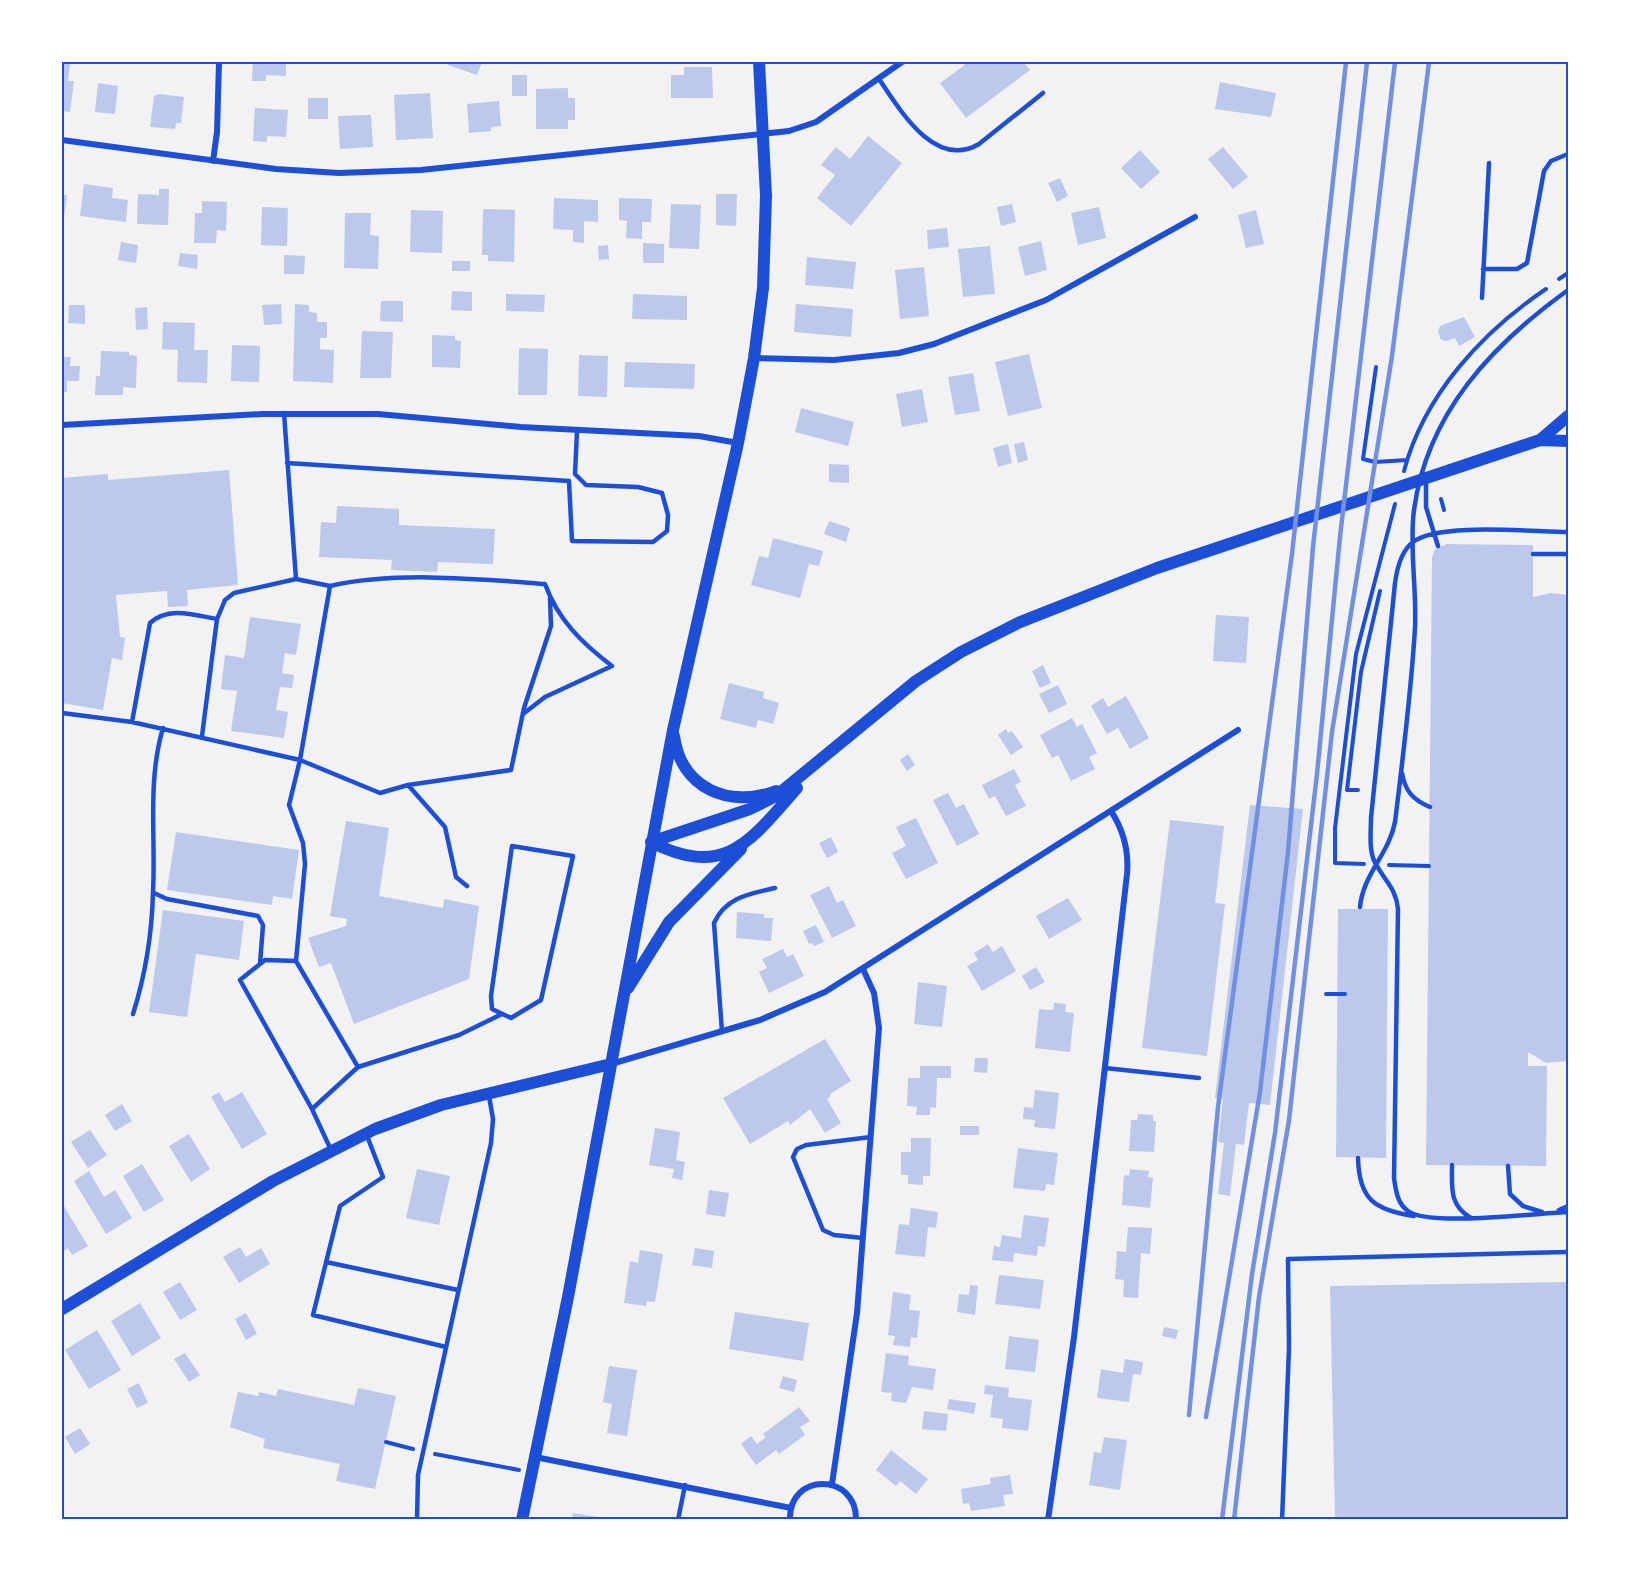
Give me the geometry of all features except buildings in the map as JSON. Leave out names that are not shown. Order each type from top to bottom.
[{"type":"main road","points":[[522,1520],[568,1297],[673,730],[738,443],[754,358],[765,260],[765,134],[759,62]]},
{"type":"main road","points":[[1540,440],[1569,416]]},
{"type":"main road","points":[[651,842],[763,803],[789,788],[895,697],[938,666],[986,639],[1049,609],[1157,568],[1540,440],[1569,441]]},
{"type":"main road","points":[[673,730],[683,767],[699,784],[719,794],[745,797],[773,792],[826,756]]},
{"type":"main road","points":[[622,997],[669,922],[748,842],[826,756]]},
{"type":"main road","points":[[651,842],[675,852],[702,856],[727,853],[748,842]]},
{"type":"main road","points":[[62,1309],[273,1180],[367,1133],[411,1114],[611,1064]]},
{"type":"street","points":[[213,161],[217,132],[219,62]]},
{"type":"street","points":[[62,140],[297,171],[383,172],[789,131],[816,122],[902,62]]},
{"type":"street","points":[[754,358],[834,360],[899,353],[934,344],[1046,300],[1195,217]]},
{"type":"street","points":[[1556,426],[1569,406]]},
{"type":"street","points":[[62,425],[284,413],[388,414],[577,430],[692,436],[738,443]]},
{"type":"street","points":[[611,1064],[722,1032],[804,1002],[863,969],[1238,730]]},
{"type":"street","points":[[1048,1520],[1074,1337],[1128,862],[1121,829],[1111,812]]},
{"type":"street","points":[[832,1484],[857,1314],[879,1016],[874,993],[863,969]]},
{"type":"street","points":[[534,1457],[686,1485],[790,1508]]},
{"type":"street","points":[[790,1520],[790,1508],[797,1495],[805,1488],[817,1483],[832,1484],[844,1490],[852,1499],[856,1520]]},
{"type":"lane","points":[[879,79],[911,124],[937,145],[952,152],[971,149],[980,144],[1042,93]]},
{"type":"lane","points":[[1484,268],[1517,269],[1527,263],[1544,171],[1556,157],[1569,154]]},
{"type":"lane","points":[[1482,298],[1489,163]]},
{"type":"lane","points":[[1360,907],[1366,881],[1384,855],[1393,833],[1402,765],[1416,611],[1414,511],[1427,456],[1446,415],[1485,362],[1519,329],[1569,290]]},
{"type":"lane","points":[[284,413],[296,579]]},
{"type":"lane","points":[[287,463],[569,481],[572,540],[653,542],[667,531],[668,515],[662,493],[638,487],[586,485],[575,474],[577,430]]},
{"type":"lane","points":[[1427,456],[1426,507],[1438,546]]},
{"type":"lane","points":[[1420,1217],[1402,1205],[1395,1189],[1398,909],[1394,890],[1376,866],[1371,843],[1371,818],[1395,583],[1404,552],[1419,537],[1441,532],[1569,532]]},
{"type":"lane","points":[[1533,554],[1569,554]]},
{"type":"lane","points":[[62,714],[132,722],[300,760],[380,793],[408,785],[511,770],[523,714],[551,626],[550,599],[545,584],[488,579],[360,579],[330,586],[296,579],[234,593],[225,600],[217,619],[202,736]]},
{"type":"lane","points":[[330,586],[300,760],[289,805],[303,843],[305,864],[296,961],[358,1067]]},
{"type":"lane","points":[[523,714],[545,697],[612,666],[582,643],[550,599]]},
{"type":"lane","points":[[132,722],[150,623],[165,614],[179,612],[217,619]]},
{"type":"lane","points":[[133,1014],[142,987],[153,893],[153,791],[156,752],[163,728]]},
{"type":"lane","points":[[1402,765],[1408,792],[1420,803],[1430,807]]},
{"type":"lane","points":[[408,785],[445,827],[456,878],[467,886]]},
{"type":"lane","points":[[312,1109],[358,1067],[459,1035],[502,1014],[511,1018],[541,1000],[573,856],[512,846],[491,996],[492,1009],[502,1014]]},
{"type":"lane","points":[[722,1032],[714,923],[728,902],[775,888]]},
{"type":"lane","points":[[153,893],[167,899],[258,916],[263,925],[260,964]]},
{"type":"lane","points":[[296,961],[265,960],[240,980],[312,1109],[331,1150]]},
{"type":"lane","points":[[1105,1068],[1199,1078]]},
{"type":"lane","points":[[417,1520],[416,1489],[423,1451],[491,1143],[493,1119],[489,1094]]},
{"type":"lane","points":[[367,1133],[383,1178],[340,1206],[313,1315],[446,1347]]},
{"type":"lane","points":[[863,1238],[834,1235],[824,1230],[793,1157],[797,1149],[806,1145],[871,1137]]},
{"type":"lane","points":[[1358,1158],[1359,1181],[1368,1198],[1388,1211],[1420,1217],[1471,1218],[1569,1212]]},
{"type":"lane","points":[[1452,1165],[1453,1200],[1457,1208],[1471,1218]]},
{"type":"lane","points":[[1508,1166],[1508,1186],[1515,1201],[1531,1209],[1551,1213],[1569,1206]]},
{"type":"lane","points":[[1282,1520],[1289,1348],[1288,1259],[1569,1252]]},
{"type":"lane","points":[[326,1262],[458,1290]]},
{"type":"lane","points":[[678,1520],[686,1485]]},
{"type":"path","points":[[1376,367],[1363,459],[1375,462],[1407,460],[1401,482]]},
{"type":"path","points":[[1341,863],[1335,863],[1335,828],[1356,654],[1398,493]]},
{"type":"path","points":[[1441,499],[1444,510]]},
{"type":"path","points":[[1381,560],[1388,561]]},
{"type":"path","points":[[1358,790],[1347,790],[1364,656],[1382,584]]},
{"type":"path","points":[[1326,994],[1345,994]]},
{"type":"path","points":[[386,1442],[531,1473]]},
{"type":"railway","points":[[1189,1415],[1218,1107],[1292,554],[1346,62]]},
{"type":"railway","points":[[1206,1417],[1260,1092],[1288,852],[1313,547],[1367,62]]},
{"type":"railway","points":[[1222,1520],[1252,1274],[1275,1133],[1395,62]]},
{"type":"railway","points":[[1234,1520],[1259,1297],[1289,1120],[1332,732],[1392,356],[1429,62]]}]
